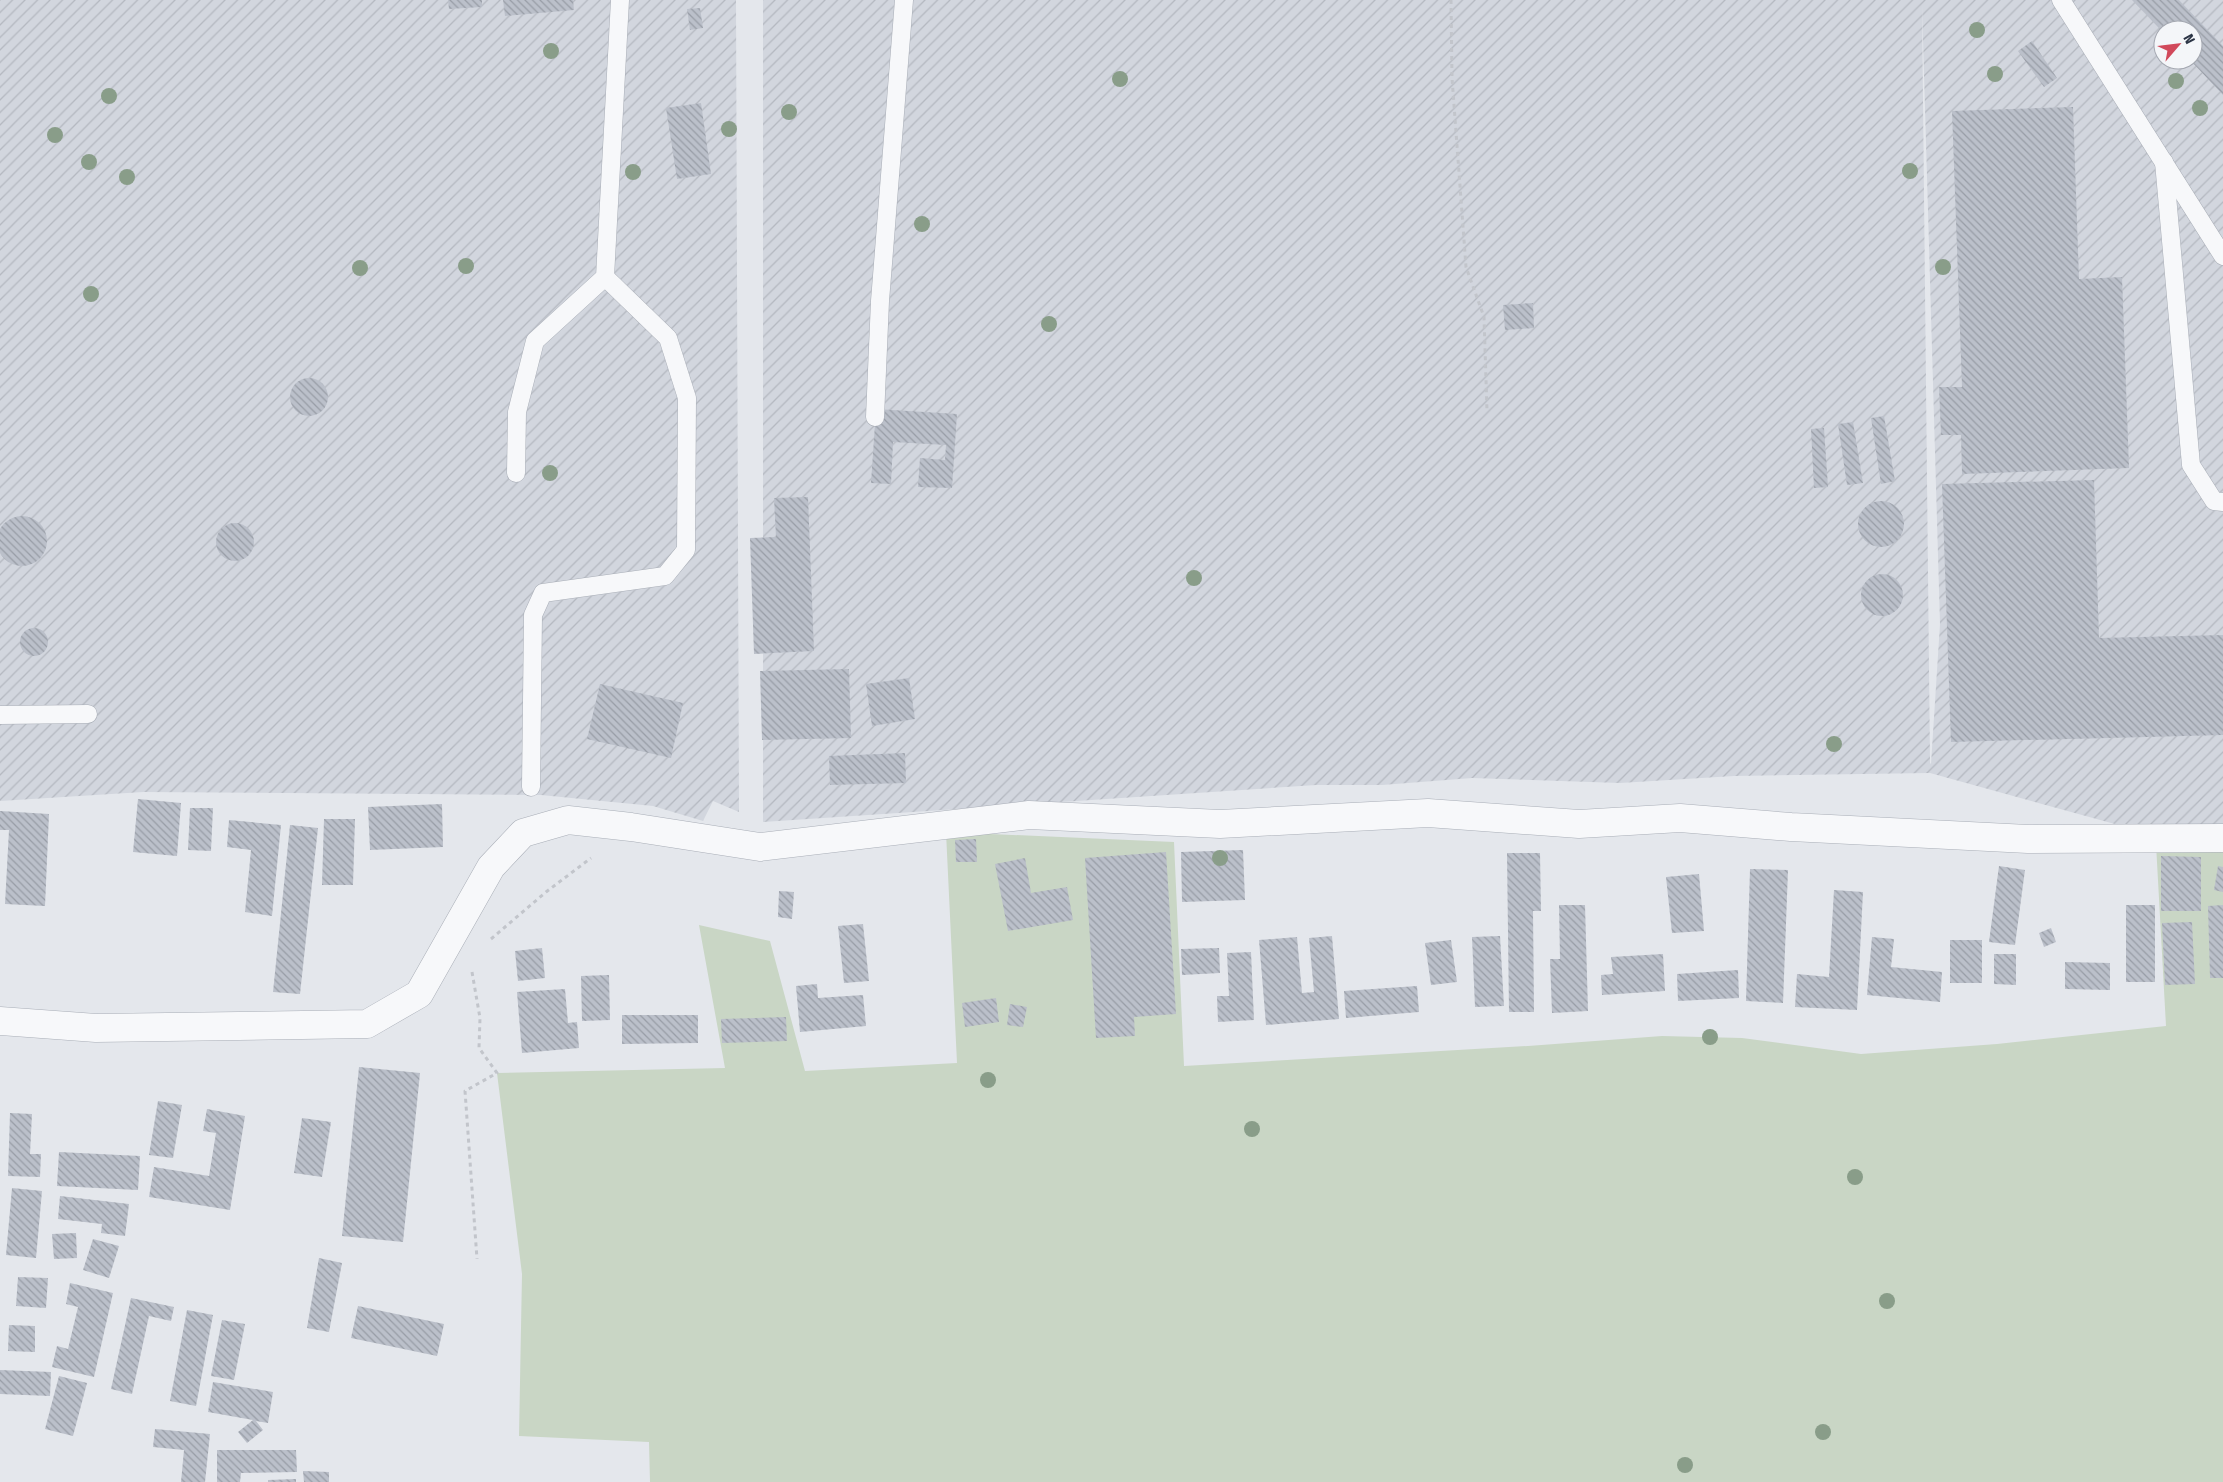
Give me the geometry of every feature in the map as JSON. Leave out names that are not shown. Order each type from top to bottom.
[{"type":"street","points":[[0,1021],[96,1028],[367,1024],[420,994],[491,867],[523,833],[568,820],[631,827],[760,847],[1029,815],[1220,824],[1428,813],[1579,824],[1680,818],[1791,828],[2028,839],[2223,838]]},
{"type":"lane","points":[[516,473],[518,412],[535,342],[605,277],[620,0]]},
{"type":"lane","points":[[875,417],[880,301],[904,0]]},
{"type":"lane","points":[[2060,0],[2223,256]]},
{"type":"lane","points":[[2164,162],[2191,465],[2214,501],[2223,502]]},
{"type":"lane","points":[[531,787],[533,615],[543,593],[665,576],[686,550],[687,398],[668,338],[605,277]]},
{"type":"lane","points":[[0,715],[88,714]]},
{"type":"path","points":[[1450,0],[1452,78],[1466,267],[1484,317],[1487,411]]},
{"type":"path","points":[[488,943],[546,892],[631,827]]},
{"type":"path","points":[[470,964],[480,1018],[479,1048],[498,1073],[465,1091],[477,1259]]},
{"type":"shaded area","points":[[0,0],[736,0],[739,812],[713,801],[703,821],[653,806],[541,795],[143,792],[0,801]]},
{"type":"shaded area","points":[[763,0],[2223,0],[2223,843],[2162,837],[1930,773],[1734,776],[1620,783],[1472,778],[1382,785],[1316,785],[763,822]],"holes":[[[1922,5],[1940,624],[1931,764]]]},
{"type":"green space","points":[[946,832],[1174,842],[1184,1066],[1528,1046],[1662,1036],[1742,1038],[1861,1054],[1997,1044],[2166,1026],[2156,844],[2223,845],[2223,1482],[650,1482],[649,1442],[519,1436],[522,1274],[497,1073],[725,1068],[699,925],[770,941],[805,1071],[957,1063]]},
{"type":"building","points":[[448,0],[482,0],[482,7],[449,9]]},
{"type":"building","points":[[503,0],[573,0],[574,10],[505,16]]},
{"type":"building","points":[[2132,0],[2179,0],[2198,20],[2153,20],[2153,22]]},
{"type":"building","points":[[700,8],[703,28],[690,30],[687,9]]},
{"type":"building","points":[[2203,25],[2223,46],[2223,95],[2199,70],[2203,70]]},
{"type":"building","points":[[2032,41],[2057,78],[2044,87],[2018,51]]},
{"type":"building","points":[[701,103],[711,174],[677,179],[666,108]]},
{"type":"building","points":[[2073,107],[2079,279],[2122,277],[2129,468],[1962,474],[1961,435],[1941,435],[1939,387],[1962,387],[1952,111]]},
{"type":"building","points":[[1533,303],[1534,328],[1505,330],[1503,305]]},
{"type":"building","points":[[309,378],[316,379],[322,384],[327,390],[327,404],[322,410],[316,415],[309,416],[302,415],[296,410],[291,404],[290,397],[291,390],[296,384],[302,379]]},
{"type":"building","points":[[876,409],[957,414],[952,488],[918,487],[920,458],[945,460],[946,445],[893,442],[891,484],[871,483]]},
{"type":"building","points":[[1884,416],[1895,481],[1881,484],[1871,418]]},
{"type":"building","points":[[1853,422],[1863,483],[1847,485],[1838,424]]},
{"type":"building","points":[[1824,428],[1828,487],[1814,488],[1811,429]]},
{"type":"building","points":[[2094,480],[2099,638],[2223,635],[2223,735],[1951,742],[1942,484]]},
{"type":"building","points":[[808,497],[814,651],[754,654],[750,538],[776,537],[774,498]]},
{"type":"building","points":[[1881,501],[1894,505],[1900,511],[1904,524],[1900,537],[1894,543],[1881,547],[1868,543],[1862,537],[1858,524],[1862,511],[1868,505]]},
{"type":"building","points":[[22,516],[32,518],[40,523],[45,531],[47,541],[45,551],[40,559],[32,564],[22,566],[12,564],[4,559],[-1,551],[-3,541],[-1,531],[4,523],[12,518]]},
{"type":"building","points":[[235,523],[249,528],[254,542],[249,556],[235,561],[221,556],[216,542],[221,528]]},
{"type":"building","points":[[1886,574],[1894,577],[1900,583],[1903,595],[1900,607],[1894,613],[1878,616],[1870,613],[1864,607],[1861,591],[1864,583],[1870,577]]},
{"type":"building","points":[[34,628],[44,632],[48,642],[44,652],[34,656],[24,652],[20,642],[24,632]]},
{"type":"building","points":[[849,669],[851,738],[762,740],[760,671]]},
{"type":"building","points":[[909,678],[915,719],[872,726],[866,684]]},
{"type":"building","points":[[600,684],[683,703],[671,758],[587,739]]},
{"type":"building","points":[[905,753],[906,783],[830,785],[829,756]]},
{"type":"building","points":[[138,799],[181,803],[177,856],[133,852]]},
{"type":"building","points":[[442,804],[443,847],[370,850],[368,807]]},
{"type":"building","points":[[190,808],[213,808],[211,851],[188,850]]},
{"type":"building","points":[[0,811],[49,814],[45,906],[5,904],[9,830],[0,830]]},
{"type":"building","points":[[324,819],[355,819],[353,885],[322,885]]},
{"type":"building","points":[[229,820],[281,825],[272,916],[245,912],[251,850],[227,847]]},
{"type":"building","points":[[290,825],[318,828],[300,994],[273,992]]},
{"type":"building","points":[[976,839],[977,862],[956,862],[955,840]]},
{"type":"building","points":[[1243,850],[1245,900],[1182,902],[1181,852]]},
{"type":"building","points":[[1166,852],[1176,1014],[1134,1017],[1135,1036],[1096,1038],[1085,858]]},
{"type":"building","points":[[1507,853],[1540,853],[1541,911],[1533,911],[1534,1012],[1509,1012]]},
{"type":"building","points":[[2161,856],[2201,857],[2201,911],[2161,911]]},
{"type":"building","points":[[1025,858],[1031,893],[1067,887],[1073,920],[1008,931],[995,864]]},
{"type":"building","points":[[1999,866],[2025,870],[2015,945],[1989,942]]},
{"type":"building","points":[[2218,866],[2223,867],[2223,892],[2214,890]]},
{"type":"building","points":[[1750,869],[1788,870],[1783,1003],[1746,1001]]},
{"type":"building","points":[[1699,874],[1704,931],[1672,933],[1666,877]]},
{"type":"building","points":[[1834,890],[1863,892],[1857,1010],[1795,1007],[1797,974],[1829,977]]},
{"type":"building","points":[[779,891],[794,892],[792,919],[778,917]]},
{"type":"building","points":[[1559,905],[1585,905],[1588,1011],[1552,1013],[1550,959],[1560,959]]},
{"type":"building","points":[[2126,905],[2155,905],[2155,982],[2126,982]]},
{"type":"building","points":[[2223,905],[2223,978],[2210,978],[2208,906]]},
{"type":"building","points":[[2192,922],[2195,984],[2165,985],[2162,923]]},
{"type":"building","points":[[863,924],[869,981],[844,983],[838,926]]},
{"type":"building","points":[[2051,928],[2056,942],[2044,947],[2039,933]]},
{"type":"building","points":[[1332,936],[1339,1019],[1266,1025],[1259,940],[1297,937],[1302,993],[1314,992],[1309,938]]},
{"type":"building","points":[[1500,936],[1504,1006],[1475,1007],[1472,937]]},
{"type":"building","points":[[1872,937],[1894,939],[1891,967],[1942,972],[1940,1002],[1867,995]]},
{"type":"building","points":[[1451,940],[1457,982],[1431,985],[1425,943]]},
{"type":"building","points":[[1950,940],[1982,940],[1982,983],[1950,983]]},
{"type":"building","points":[[542,948],[545,978],[518,981],[515,951]]},
{"type":"building","points":[[1219,948],[1220,973],[1182,975],[1181,949]]},
{"type":"building","points":[[1251,952],[1254,1020],[1218,1022],[1217,996],[1229,996],[1227,953]]},
{"type":"building","points":[[1663,954],[1665,991],[1602,995],[1601,975],[1613,974],[1611,957]]},
{"type":"building","points":[[1994,954],[2016,954],[2016,985],[1994,984]]},
{"type":"building","points":[[2065,962],[2110,963],[2110,990],[2065,989]]},
{"type":"building","points":[[1738,970],[1739,998],[1678,1001],[1677,974]]},
{"type":"building","points":[[609,975],[610,1020],[582,1021],[581,976]]},
{"type":"building","points":[[817,984],[818,998],[863,995],[866,1026],[800,1032],[796,986]]},
{"type":"building","points":[[1417,986],[1419,1012],[1346,1018],[1344,991]]},
{"type":"building","points":[[565,989],[568,1023],[577,1022],[579,1048],[522,1053],[517,992]]},
{"type":"building","points":[[996,998],[999,1022],[965,1027],[962,1003]]},
{"type":"building","points":[[1010,1004],[1027,1007],[1023,1027],[1007,1025]]},
{"type":"building","points":[[622,1015],[698,1015],[698,1043],[622,1044]]},
{"type":"building","points":[[786,1017],[787,1041],[722,1043],[721,1019]]},
{"type":"building","points":[[359,1067],[420,1073],[403,1242],[342,1236]]},
{"type":"building","points":[[158,1101],[182,1105],[173,1158],[149,1155]]},
{"type":"building","points":[[207,1109],[245,1116],[230,1210],[149,1197],[154,1167],[209,1176],[216,1133],[203,1131]]},
{"type":"building","points":[[10,1113],[32,1114],[30,1154],[41,1154],[40,1177],[8,1176]]},
{"type":"building","points":[[302,1118],[331,1122],[322,1177],[294,1173]]},
{"type":"building","points":[[59,1152],[140,1156],[138,1190],[57,1186]]},
{"type":"building","points":[[12,1188],[42,1191],[36,1258],[6,1255]]},
{"type":"building","points":[[60,1196],[129,1204],[125,1236],[101,1233],[102,1224],[58,1219]]},
{"type":"building","points":[[76,1233],[77,1258],[54,1259],[52,1234]]},
{"type":"building","points":[[93,1239],[119,1246],[109,1278],[83,1270]]},
{"type":"building","points":[[319,1258],[342,1263],[329,1332],[307,1328]]},
{"type":"building","points":[[18,1277],[48,1278],[46,1308],[16,1306]]},
{"type":"building","points":[[70,1283],[113,1293],[94,1377],[52,1367],[57,1346],[68,1349],[78,1307],[66,1304]]},
{"type":"building","points":[[131,1298],[174,1307],[171,1321],[149,1316],[132,1394],[111,1389]]},
{"type":"building","points":[[358,1306],[444,1324],[437,1356],[351,1338]]},
{"type":"building","points":[[187,1310],[213,1315],[196,1406],[170,1401]]},
{"type":"building","points":[[222,1320],[245,1324],[234,1380],[211,1376]]},
{"type":"building","points":[[9,1325],[35,1326],[35,1352],[8,1351]]},
{"type":"building","points":[[0,1370],[51,1372],[50,1396],[0,1394]]},
{"type":"building","points":[[59,1376],[87,1383],[73,1436],[45,1429]]},
{"type":"building","points":[[213,1382],[273,1392],[268,1423],[256,1421],[263,1430],[247,1443],[238,1432],[253,1420],[208,1412]]},
{"type":"building","points":[[155,1429],[210,1434],[205,1482],[181,1482],[184,1450],[153,1447]]},
{"type":"building","points":[[217,1450],[296,1450],[297,1472],[241,1473],[240,1482],[217,1482]]},
{"type":"building","points":[[303,1471],[329,1472],[329,1482],[304,1482]]},
{"type":"building","points":[[296,1479],[296,1482],[268,1482],[268,1480]]}]
